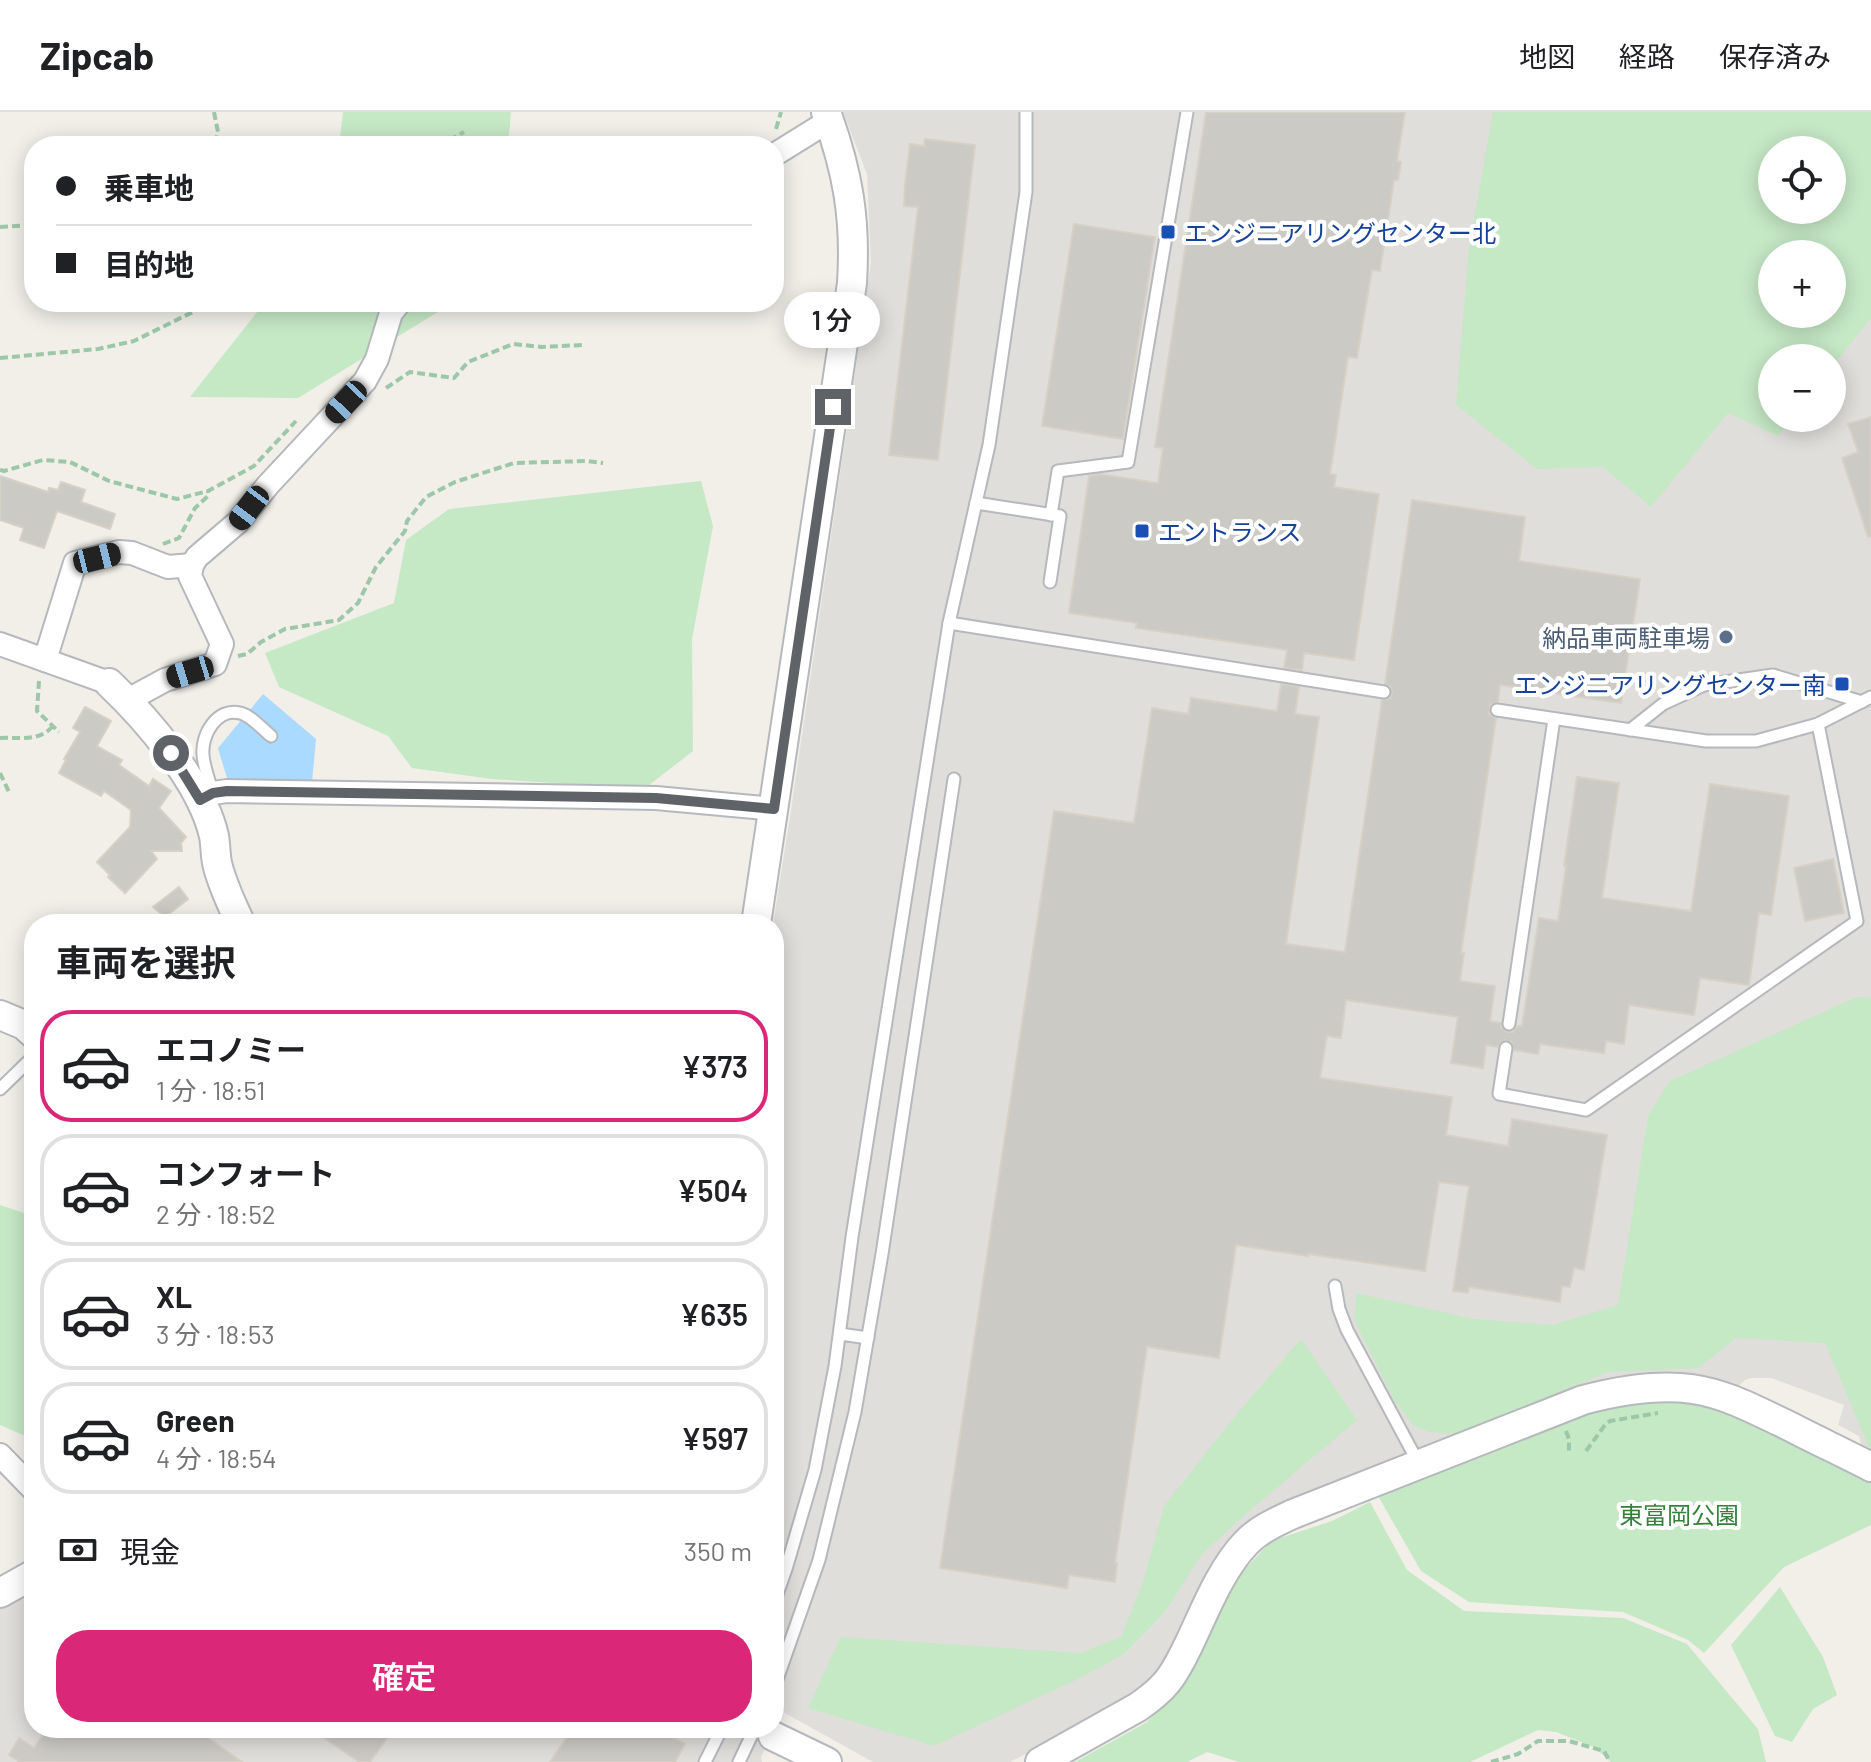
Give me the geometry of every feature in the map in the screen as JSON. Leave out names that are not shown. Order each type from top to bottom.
[{"type":"street","points":[[784,149],[819,127],[828,117]]},
{"type":"street","points":[[758,914],[852,283],[853,242],[847,179],[828,117]]},
{"type":"street","points":[[0,644],[41,674],[118,692],[215,664],[222,644],[190,576],[192,565],[197,557],[238,522],[268,485],[365,381],[377,359],[392,312]]},
{"type":"street","points":[[41,674],[75,563],[119,552],[132,553],[163,566],[192,565]]},
{"type":"street","points":[[118,692],[206,796],[217,865],[237,914]]},
{"type":"street","points":[[206,796],[227,791],[656,798],[774,809]]},
{"type":"street","points":[[0,1015],[24,1025]]},
{"type":"street","points":[[1040,1762],[1138,1707],[1168,1681],[1224,1574],[1247,1542],[1269,1526],[1583,1400],[1610,1393],[1658,1388],[1691,1389],[1717,1395],[1741,1403],[1871,1467]]},
{"type":"street","points":[[0,1455],[24,1480]]},
{"type":"street","points":[[0,1593],[24,1580]]},
{"type":"street","points":[[777,1738],[827,1762]]},
{"type":"lane","points":[[784,1575],[815,1470],[840,1334],[852,1237],[949,623],[989,445],[1026,192],[1026,112]]},
{"type":"lane","points":[[1051,515],[1058,471],[1128,462],[1187,112]]},
{"type":"lane","points":[[976,503],[1060,516],[1050,582]]},
{"type":"lane","points":[[949,623],[1384,692]]},
{"type":"lane","points":[[1630,730],[1663,704],[1704,685],[1773,675],[1867,700]]},
{"type":"lane","points":[[1497,710],[1706,741],[1756,741],[1818,724],[1867,700]]},
{"type":"lane","points":[[206,796],[204,739],[214,723],[230,712],[238,712],[271,736]]},
{"type":"lane","points":[[1509,1024],[1554,719]]},
{"type":"lane","points":[[1506,1048],[1499,1094],[1586,1110],[1857,921],[1818,724]]},
{"type":"lane","points":[[784,1660],[829,1521],[855,1412],[954,779]]},
{"type":"lane","points":[[0,1089],[24,1066]]},
{"type":"lane","points":[[1335,1286],[1347,1330],[1419,1465]]},
{"type":"lane","points":[[840,1334],[868,1338]]},
{"type":"lane","points":[[705,1762],[717,1738]]},
{"type":"lane","points":[[739,1762],[759,1738]]},
{"type":"path","points":[[214,112],[217,136]]},
{"type":"path","points":[[457,136],[464,132]]},
{"type":"path","points":[[0,227],[24,226]]},
{"type":"path","points":[[0,358],[98,349],[134,341],[193,312]]},
{"type":"path","points":[[410,372],[454,378],[468,362],[513,344],[542,347],[582,345]]},
{"type":"path","points":[[376,394],[399,381],[416,366]]},
{"type":"path","points":[[0,470],[43,460],[70,462],[109,481],[177,499],[208,491],[254,466],[304,413]]},
{"type":"path","points":[[215,664],[247,654],[285,629],[339,620],[358,603],[376,567],[405,531],[407,521],[426,497],[455,482],[514,463],[603,463]]},
{"type":"path","points":[[163,566],[165,557],[159,546],[179,538],[195,508],[208,496],[208,491]]},
{"type":"path","points":[[35,689],[41,674]]},
{"type":"path","points":[[41,674],[36,709],[59,732]]},
{"type":"path","points":[[0,738],[37,737],[52,727]]},
{"type":"path","points":[[0,773],[10,794]]},
{"type":"path","points":[[1586,1451],[1610,1421],[1664,1412]]},
{"type":"path","points":[[1491,1762],[1518,1754],[1538,1741],[1569,1741],[1604,1751],[1610,1762]]},
{"type":"shaded area","points":[[843,112],[1871,112],[1871,1445],[1863,1452],[1859,1436],[1838,1425],[1844,1405],[1771,1378],[1751,1378],[1735,1389],[1249,1526],[1207,1571],[1171,1656],[1135,1697],[1010,1762],[873,1762],[784,1713],[784,914],[775,914],[871,262],[867,174]]},
{"type":"shaded area","points":[[24,1591],[24,1738],[770,1738],[761,1757],[762,1762],[0,1762],[0,1605]]},
{"type":"green space","points":[[343,112],[511,112],[509,136],[340,136]]},
{"type":"green space","points":[[1493,112],[1871,112],[1871,318],[1846,349],[1846,344],[1758,344],[1758,427],[1728,413],[1651,507],[1603,467],[1537,469],[1456,405],[1469,248]]},
{"type":"green space","points":[[257,312],[438,312],[298,398],[190,397]]},
{"type":"green space","points":[[701,481],[713,526],[692,639],[693,751],[644,789],[492,779],[412,768],[388,736],[279,687],[265,653],[394,603],[406,540],[449,509]]},
{"type":"green space","points":[[1857,997],[1871,998],[1871,1452],[1825,1343],[1736,1338],[1698,1368],[1608,1372],[1457,1434],[1429,1432],[1413,1425],[1394,1400],[1355,1322],[1356,1293],[1474,1319],[1552,1325],[1618,1305],[1648,1116],[1670,1081]]},
{"type":"green space","points":[[0,1205],[24,1213],[24,1435],[0,1425]]},
{"type":"green space","points":[[1301,1339],[1357,1420],[1202,1554],[1165,1612],[1124,1654],[1080,1678],[934,1746],[808,1708],[841,1637],[1080,1653],[1121,1637],[1143,1583],[1164,1506]]},
{"type":"green space","name":"東富岡公園","points":[[1651,1399],[1702,1402],[1871,1478],[1871,1525],[1784,1567],[1704,1653],[1688,1640],[1623,1612],[1469,1602],[1421,1571],[1377,1494],[1579,1412]]},
{"type":"green space","points":[[1370,1502],[1407,1570],[1464,1611],[1623,1618],[1687,1644],[1758,1729],[1766,1762],[1611,1762],[1594,1747],[1556,1732],[1538,1730],[1470,1762],[1239,1762],[1207,1752],[1187,1762],[1075,1762],[1147,1722],[1190,1672],[1234,1581],[1271,1541],[1332,1521]]},
{"type":"green space","points":[[1780,1587],[1823,1657],[1837,1695],[1813,1709],[1792,1742],[1775,1736],[1731,1645]]},
{"type":"water","points":[[263,694],[316,739],[312,782],[227,778],[218,748]]},
{"type":"building","points":[[1206,112],[1405,112],[1397,161],[1401,162],[1398,180],[1394,180],[1380,271],[1372,270],[1357,358],[1348,357],[1330,474],[1336,475],[1334,487],[1379,494],[1354,660],[1304,653],[1302,670],[1284,668],[1287,650],[1136,628],[1137,623],[1069,613],[1089,476],[1099,474],[1158,483],[1163,448],[1155,447]]},
{"type":"building","points":[[925,139],[975,145],[938,460],[889,455],[918,207],[904,206],[905,185],[910,144],[924,146]]},
{"type":"building","points":[[1074,224],[1155,237],[1123,439],[1042,426]]},
{"type":"building","points":[[1871,417],[1871,536],[1868,537],[1842,458],[1858,452],[1848,424]]},
{"type":"building","points":[[0,476],[48,492],[49,488],[58,490],[61,482],[85,490],[81,502],[115,514],[110,529],[57,511],[44,548],[20,540],[24,528],[0,520]]},
{"type":"building","points":[[1412,500],[1525,517],[1519,561],[1640,579],[1621,703],[1500,685],[1498,702],[1490,705],[1489,714],[1496,718],[1461,953],[1464,953],[1460,981],[1495,986],[1490,1021],[1501,1023],[1501,1028],[1507,1032],[1522,1026],[1539,918],[1558,921],[1577,777],[1619,783],[1602,898],[1691,911],[1710,784],[1789,796],[1771,915],[1759,913],[1749,985],[1700,978],[1694,1015],[1629,1005],[1624,1044],[1606,1041],[1604,1053],[1540,1044],[1538,1054],[1514,1050],[1512,1042],[1504,1040],[1498,1047],[1486,1045],[1483,1068],[1451,1063],[1458,1017],[1346,1000],[1341,1038],[1327,1036],[1320,1078],[1452,1097],[1446,1135],[1508,1146],[1512,1119],[1607,1135],[1584,1270],[1574,1268],[1570,1287],[1562,1286],[1560,1302],[1469,1287],[1468,1293],[1453,1291],[1469,1186],[1439,1182],[1425,1271],[1236,1245],[1219,1358],[1147,1347],[1115,1563],[1115,1582],[1069,1575],[1067,1588],[940,1568],[1054,811],[1134,823],[1152,708],[1188,714],[1191,698],[1277,711],[1281,684],[1299,687],[1295,714],[1319,717],[1286,944],[1345,952],[1382,700],[1390,698],[1392,693],[1390,686],[1385,684]]},
{"type":"building","points":[[85,707],[111,721],[97,746],[122,760],[119,765],[149,786],[153,779],[171,791],[159,808],[186,837],[181,843],[182,851],[151,851],[157,859],[125,893],[97,862],[130,827],[131,810],[104,791],[101,796],[59,773],[80,732],[73,728]]},
{"type":"building","points":[[1833,859],[1844,913],[1805,921],[1794,868]]},
{"type":"building","points":[[179,887],[188,899],[169,914],[161,914],[153,907]]},
{"type":"building","points":[[19,1738],[34,1748],[41,1738],[208,1738],[242,1762],[20,1762],[9,1755]]},
{"type":"building","points":[[324,1738],[387,1738],[370,1762],[359,1762]]},
{"type":"building","points":[[567,1738],[674,1738],[685,1744],[675,1762],[550,1762]]},
{"type":"place","name":"エンジニアリングセンター北","points":[[1168,232]]},
{"type":"place","name":"エントランス","points":[[1142,531]]},
{"type":"place","name":"納品車両駐車場","points":[[1726,637]]},
{"type":"place","name":"エンジニアリングセンター南","points":[[1842,684]]},
{"type":"route","points":[[171,753],[200,800],[213,793],[227,791],[656,798],[774,809],[833,407]]}]
